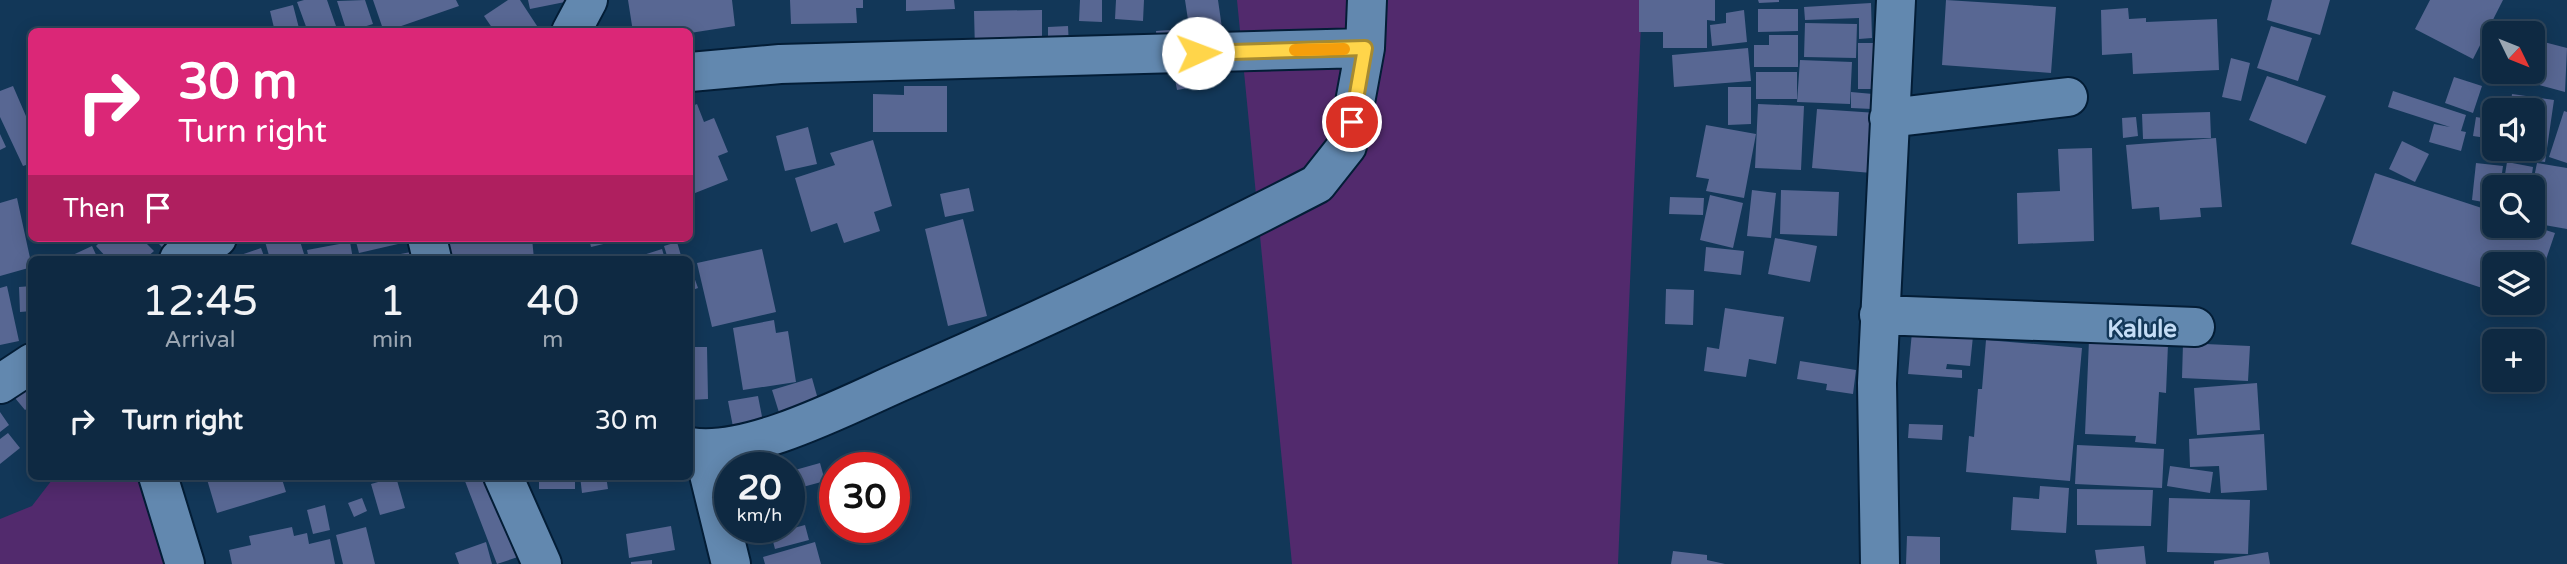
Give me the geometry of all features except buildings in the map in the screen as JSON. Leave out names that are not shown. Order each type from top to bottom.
[{"type":"street","points":[[573,28],[588,0]]},
{"type":"street","points":[[731,564],[696,448],[723,449],[817,418],[990,343],[1317,184],[1347,146],[1365,48],[1367,0]]},
{"type":"street","points":[[1880,564],[1876,450],[1879,315],[1896,0]]},
{"type":"street","points":[[693,72],[780,64],[1365,48]]},
{"type":"street","points":[[1889,118],[2068,97]]},
{"type":"street","points":[[184,256],[210,242]]},
{"type":"street","points":[[1879,315],[2195,327]]},
{"type":"street","points":[[0,384],[28,366]]},
{"type":"street","points":[[159,480],[185,564]]},
{"type":"street","points":[[505,480],[542,564]]},
{"type":"shaded area","points":[[1237,0],[1642,0],[1618,564],[1292,564]]},
{"type":"shaded area","points":[[52,480],[144,480],[173,564],[0,564],[0,519],[32,506]]},
{"type":"slow traffic","points":[[1295,50],[1344,49]]},
{"type":"district","name":"Kalule","points":[[2142,329]]},
{"type":"route","points":[[1198,53],[1365,48],[1352,122]]}]
